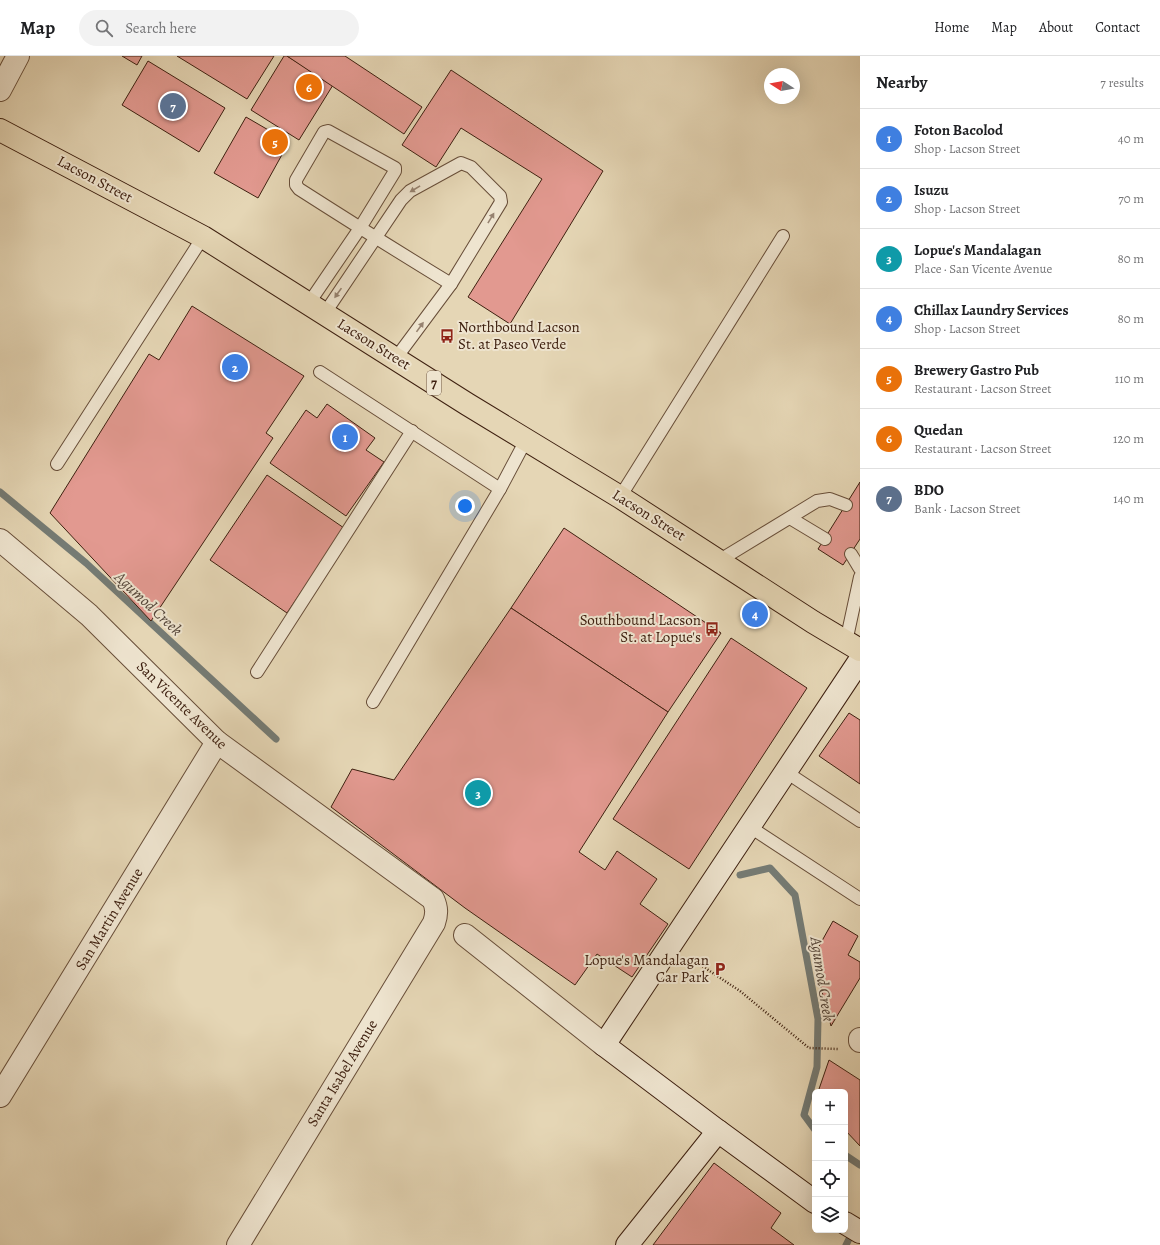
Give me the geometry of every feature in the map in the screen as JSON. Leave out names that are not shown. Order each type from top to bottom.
[{"type":"main road","name":"Lacson Street","points":[[0,130],[204,237],[526,440],[720,560],[853,646]]},
{"type":"street","points":[[0,90],[18,56]]},
{"type":"street","name":"San Vicente Avenue","points":[[2,546],[89,615],[217,742],[433,899]]},
{"type":"street","points":[[604,1045],[860,660]]},
{"type":"street","name":"San Martin Avenue","points":[[0,1096],[217,742]]},
{"type":"street","name":"Santa Isabel Avenue","points":[[238,1245],[434,923],[437,911],[433,899]]},
{"type":"street","points":[[465,935],[604,1045],[812,1200]]},
{"type":"street","points":[[627,1245],[718,1131]]},
{"type":"street","points":[[848,1225],[860,1232]]},
{"type":"lane","points":[[317,308],[360,228],[393,175],[395,168],[332,132],[324,132],[296,180],[296,185],[299,189],[360,228],[451,284]]},
{"type":"lane","points":[[317,308],[376,238],[401,200],[410,191],[461,163],[471,167],[500,196],[501,202],[451,284],[396,358]]},
{"type":"lane","points":[[620,497],[783,236]]},
{"type":"lane","points":[[57,464],[204,237]]},
{"type":"lane","points":[[320,372],[500,488]]},
{"type":"lane","points":[[257,672],[412,431]]},
{"type":"lane","points":[[373,702],[500,488],[526,440]]},
{"type":"lane","points":[[720,560],[817,501],[830,499],[846,505]]},
{"type":"lane","points":[[790,518],[825,538]]},
{"type":"lane","points":[[851,554],[860,570]]},
{"type":"lane","points":[[853,646],[860,577]]},
{"type":"lane","points":[[786,772],[860,821]]},
{"type":"lane","points":[[750,827],[860,899]]},
{"type":"path","points":[[671,945],[740,991],[809,1048],[836,1050]]},
{"type":"building","points":[[122,56],[142,56],[137,65]]},
{"type":"building","points":[[177,56],[274,56],[247,99]]},
{"type":"building","points":[[284,56],[287,56],[333,85],[299,140],[251,110]]},
{"type":"building","points":[[287,56],[345,56],[422,107],[404,134]]},
{"type":"building","points":[[148,61],[225,108],[199,152],[122,105]]},
{"type":"building","points":[[451,70],[603,171],[510,324],[468,297],[542,179],[461,128],[436,167],[402,145]]},
{"type":"building","points":[[246,117],[289,142],[258,198],[214,173]]},
{"type":"building","points":[[192,306],[304,376],[266,433],[273,438],[151,621],[50,513],[149,354],[159,360]]},
{"type":"building","points":[[327,404],[375,438],[366,450],[384,462],[346,516],[270,463],[306,410],[317,418]]},
{"type":"building","points":[[267,475],[344,528],[287,613],[210,560]]},
{"type":"building","points":[[860,482],[860,539],[843,565],[818,549]]},
{"type":"building","points":[[564,528],[721,633],[668,712],[511,608]]},
{"type":"building","points":[[511,608],[668,712],[579,852],[605,870],[617,851],[657,879],[640,904],[668,924],[632,977],[597,954],[575,985],[465,908],[331,807],[352,769],[394,780]]},
{"type":"building","points":[[731,638],[807,688],[689,869],[613,819]]},
{"type":"building","points":[[849,713],[860,720],[860,784],[819,756]]},
{"type":"building","points":[[833,921],[858,936],[848,955],[860,962],[860,978],[831,1026],[813,957]]},
{"type":"building","points":[[829,1060],[860,1080],[860,1146],[848,1133],[848,1089],[819,1089]]},
{"type":"building","points":[[714,1163],[781,1213],[771,1228],[794,1245],[653,1245]]},
{"type":"waterway","name":"Agumod Creek","points":[[0,492],[86,563],[276,739]]},
{"type":"waterway","name":"Agumod Creek","points":[[740,875],[770,868],[795,895],[818,1019],[817,1067],[804,1115],[812,1126]]},
{"type":"waterway","name":"Agumod Creek","points":[[848,1157],[860,1165]]},
{"type":"waterway","name":"Agumod Creek","points":[[846,1245],[853,1231]]},
{"type":"place","name":"Quedan","points":[[309,87]]},
{"type":"place","name":"BDO","points":[[173,106]]},
{"type":"place","name":"Brewery Gastro Pub","points":[[275,142]]},
{"type":"place","name":"Northbound Lacson St. at Paseo Verde","points":[[447,336]]},
{"type":"place","name":"Isuzu","points":[[235,367]]},
{"type":"place","name":"Foton Bacolod","points":[[345,437]]},
{"type":"place","name":"Chillax Laundry Services","points":[[755,614]]},
{"type":"place","name":"Southbound Lacson St. at Lopue's","points":[[712,629]]},
{"type":"place","name":"Lopue's Mandalagan","points":[[478,793]]},
{"type":"place","name":"Lopue's Mandalagan Car Park","points":[[720,969]]}]
